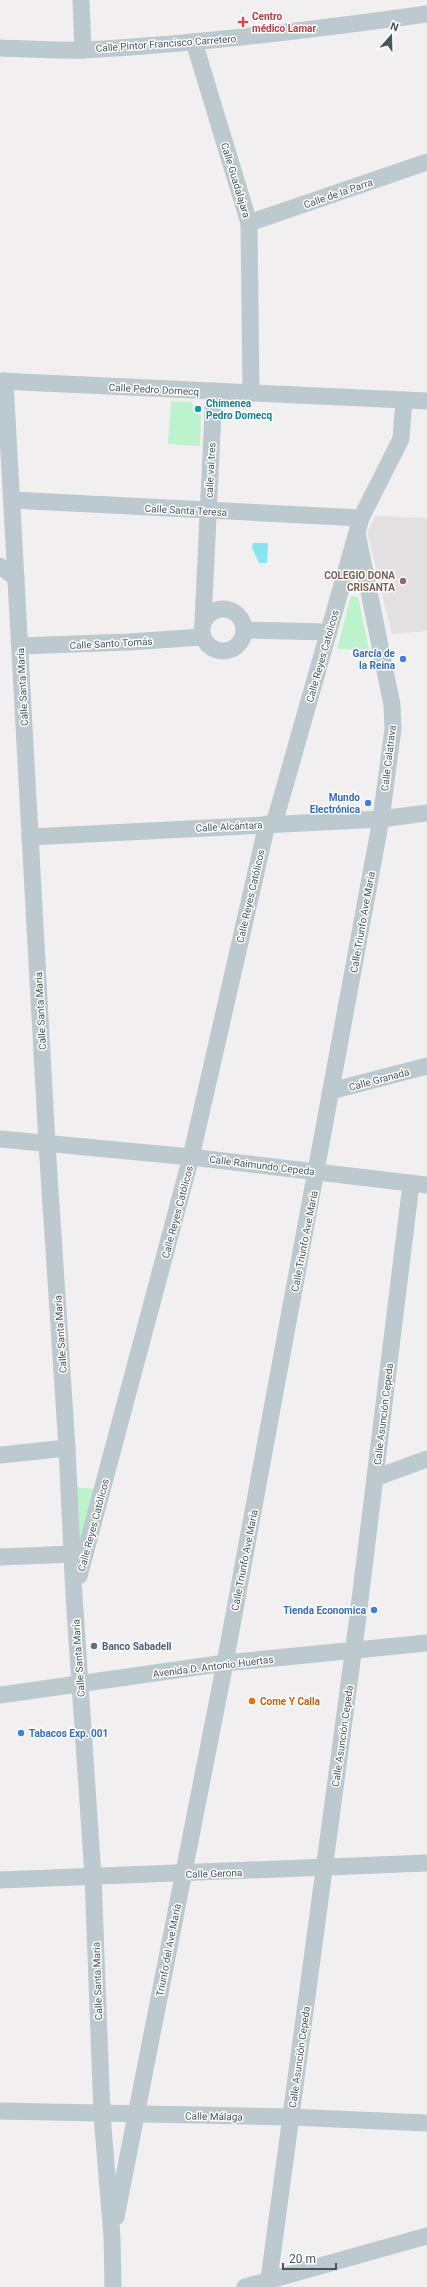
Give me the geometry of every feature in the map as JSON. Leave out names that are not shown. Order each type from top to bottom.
[{"type":"street","points":[[81,0],[83,50]]},
{"type":"street","name":"Calle Pintor Francisco Carretero","points":[[0,48],[83,50],[194,42],[284,34],[427,14]]},
{"type":"street","name":"Calle Guadalajara","points":[[194,42],[249,223],[251,393]]},
{"type":"street","name":"Calle de la Parra","points":[[249,223],[427,162]]},
{"type":"street","name":"Calle Pedro Domecq","points":[[3,381],[427,401]]},
{"type":"street","name":"Calle Santa María","points":[[3,381],[12,500],[47,1144],[67,1448],[74,1596],[92,1876],[102,2115],[112,2237],[113,2287]]},
{"type":"street","name":"calle val tres","points":[[203,629],[214,392]]},
{"type":"street","name":"Calle Reyes Catolicos","points":[[270,824],[329,632],[359,526],[401,440],[404,400]]},
{"type":"street","name":"Calle Santa Teresa","points":[[12,500],[208,512],[359,526]]},
{"type":"street","name":"Calle Calatrava","points":[[359,526],[392,705],[393,729],[381,819]]},
{"type":"street","points":[[0,566],[16,578]]},
{"type":"street","points":[[216,609],[230,609],[240,618],[244,630],[240,643],[235,647],[223,651],[210,648],[203,629],[210,612],[216,609]]},
{"type":"street","name":"Calle Santo Tomás","points":[[20,646],[129,642],[203,629]]},
{"type":"street","points":[[244,630],[329,632]]},
{"type":"street","name":"Calle Alcántara","points":[[30,837],[381,819],[427,813]]},
{"type":"street","name":"Calle Triunfo Ave María","points":[[225,1663],[381,819]]},
{"type":"street","name":"Calle Reyes Católicos","points":[[74,1596],[191,1157],[270,824]]},
{"type":"street","name":"Calle Granada","points":[[331,1091],[427,1066]]},
{"type":"street","name":"Calle Raimundo Cepeda","points":[[0,1140],[191,1157],[317,1171],[419,1185]]},
{"type":"street","name":"Calle Asunción Cepeda","points":[[269,2283],[375,1478],[419,1185]]},
{"type":"street","points":[[0,1455],[67,1448]]},
{"type":"street","points":[[375,1478],[427,1459]]},
{"type":"street","points":[[0,1557],[73,1554]]},
{"type":"street","name":"Avenida D. Antonio Huertas","points":[[0,1695],[225,1663],[353,1652],[427,1643]]},
{"type":"street","name":"Triunfo del Ave María","points":[[112,2237],[182,1874],[225,1663]]},
{"type":"street","name":"Calle Gerona","points":[[0,1880],[182,1874],[427,1863]]},
{"type":"street","name":"Calle Málaga","points":[[0,2111],[102,2115],[290,2117],[427,2123]]},
{"type":"street","points":[[245,2287],[269,2283],[427,2236]]},
{"type":"shaded area","name":"COLEGIO DONA CRISANTA","points":[[375,516],[427,518],[427,631],[392,634],[367,532]]},
{"type":"green space","points":[[171,401],[192,402],[194,412],[201,415],[200,446],[168,444]]},
{"type":"green space","points":[[351,596],[358,597],[369,650],[337,649]]},
{"type":"green space","points":[[74,1487],[94,1489],[79,1548]]},
{"type":"water","points":[[253,543],[268,543],[267,563],[259,563],[252,548]]},
{"type":"place","name":"Centro médico Lamar","points":[[243,22]]},
{"type":"place","name":"Chimenea Pedro Domecq","points":[[198,409]]},
{"type":"place","name":"COLEGIO DONA CRISANTA","points":[[403,581]]},
{"type":"place","name":"García de la Reina","points":[[403,659]]},
{"type":"place","name":"Mundo Electrónica","points":[[368,803]]},
{"type":"place","name":"Tienda Economica","points":[[374,1610]]},
{"type":"place","name":"Banco Sabadell","points":[[94,1646]]},
{"type":"place","name":"Come Y Calla","points":[[252,1701]]},
{"type":"place","name":"Tabacos Exp. 001","points":[[21,1733]]}]
